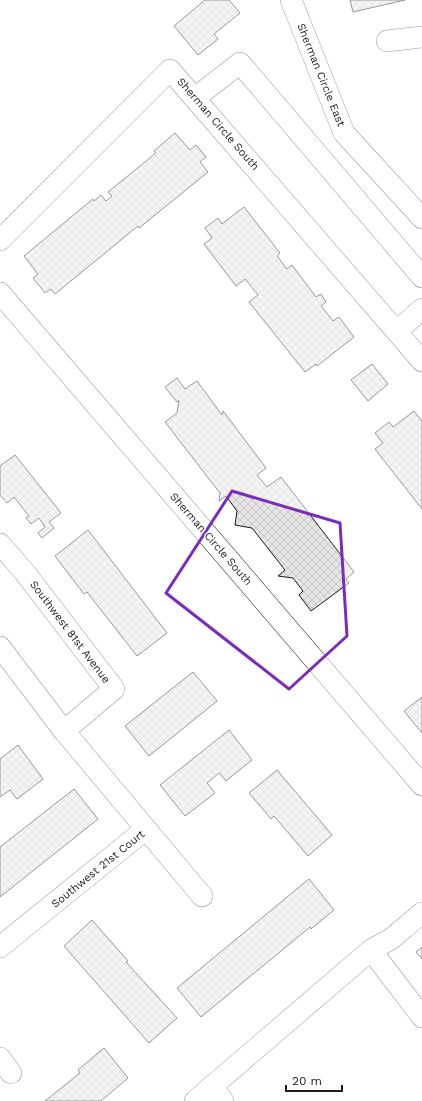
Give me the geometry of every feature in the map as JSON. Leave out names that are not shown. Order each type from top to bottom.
[{"type":"street","name":"Sherman Circle East","points":[[291,0],[344,133],[422,218]]},
{"type":"street","points":[[387,41],[422,37]]},
{"type":"street","points":[[195,98],[240,63],[422,278]]},
{"type":"street","name":"Sherman Circle South","points":[[0,240],[170,70],[422,359]]},
{"type":"street","name":"Sherman Circle South","points":[[0,293],[422,785]]},
{"type":"street","points":[[397,331],[422,309]]},
{"type":"street","name":"Southwest 81st Avenue","points":[[0,544],[26,574],[114,689],[64,731]]},
{"type":"street","points":[[0,646],[64,731],[146,829]]},
{"type":"street","name":"Southwest 21st Court","points":[[0,947],[146,829],[202,896]]},
{"type":"street","points":[[195,1101],[218,1094],[371,950],[391,939],[422,914]]},
{"type":"street","points":[[371,950],[422,1017]]},
{"type":"highlighted area","points":[[232,491],[340,523],[347,636],[289,689],[166,593]]},
{"type":"building","points":[[205,0],[229,0],[240,13],[214,34],[218,39],[198,55],[174,26]]},
{"type":"building","points":[[350,0],[405,0],[353,12]]},
{"type":"building","points":[[175,133],[190,150],[196,145],[206,157],[200,162],[208,172],[139,228],[138,226],[55,294],[51,289],[45,293],[33,278],[38,274],[24,256],[93,199],[94,201],[101,195],[106,201],[112,196],[108,192],[156,153],[154,151]]},
{"type":"building","points":[[244,207],[280,253],[277,256],[287,269],[292,265],[316,297],[321,294],[326,302],[321,306],[333,321],[339,317],[354,337],[317,366],[316,364],[305,372],[249,302],[258,295],[245,279],[236,286],[204,244],[212,238],[205,228],[218,218],[222,224]]},
{"type":"building","points":[[372,364],[388,384],[368,401],[351,380]]},
{"type":"building","points":[[177,378],[185,389],[197,381],[222,415],[223,411],[266,468],[257,475],[267,487],[281,477],[354,572],[346,579],[349,583],[311,611],[299,595],[303,591],[293,578],[278,576],[285,570],[252,528],[235,525],[237,511],[226,496],[219,501],[220,493],[165,422],[177,413],[179,400],[177,402],[165,387]]},
{"type":"building","points":[[414,411],[422,421],[422,509],[375,449],[383,443],[375,433],[389,422],[393,427]]},
{"type":"building","points":[[15,455],[61,513],[49,522],[54,528],[42,538],[38,533],[45,527],[39,518],[31,524],[26,518],[29,516],[14,497],[7,503],[0,495],[0,466]]},
{"type":"building","points":[[88,530],[167,633],[137,656],[87,592],[84,594],[55,556]]},
{"type":"building","points":[[193,672],[217,701],[149,756],[125,726]]},
{"type":"building","points":[[422,697],[422,733],[404,711]]},
{"type":"building","points":[[229,730],[252,760],[226,781],[219,773],[207,783],[215,793],[185,816],[160,785]]},
{"type":"building","points":[[18,745],[43,779],[17,799],[10,790],[0,797],[0,759]]},
{"type":"building","points":[[277,770],[332,835],[308,856],[274,816],[271,819],[249,793]]},
{"type":"building","points":[[74,789],[98,819],[0,897],[0,847]]},
{"type":"building","points":[[309,879],[334,910],[311,929],[310,927],[201,1017],[177,988]]},
{"type":"building","points":[[92,920],[128,961],[126,962],[177,1018],[149,1043],[64,946]]},
{"type":"building","points":[[422,947],[422,959],[416,952]]},
{"type":"building","points":[[104,1048],[128,1078],[101,1101],[45,1101],[80,1073],[78,1070]]}]
